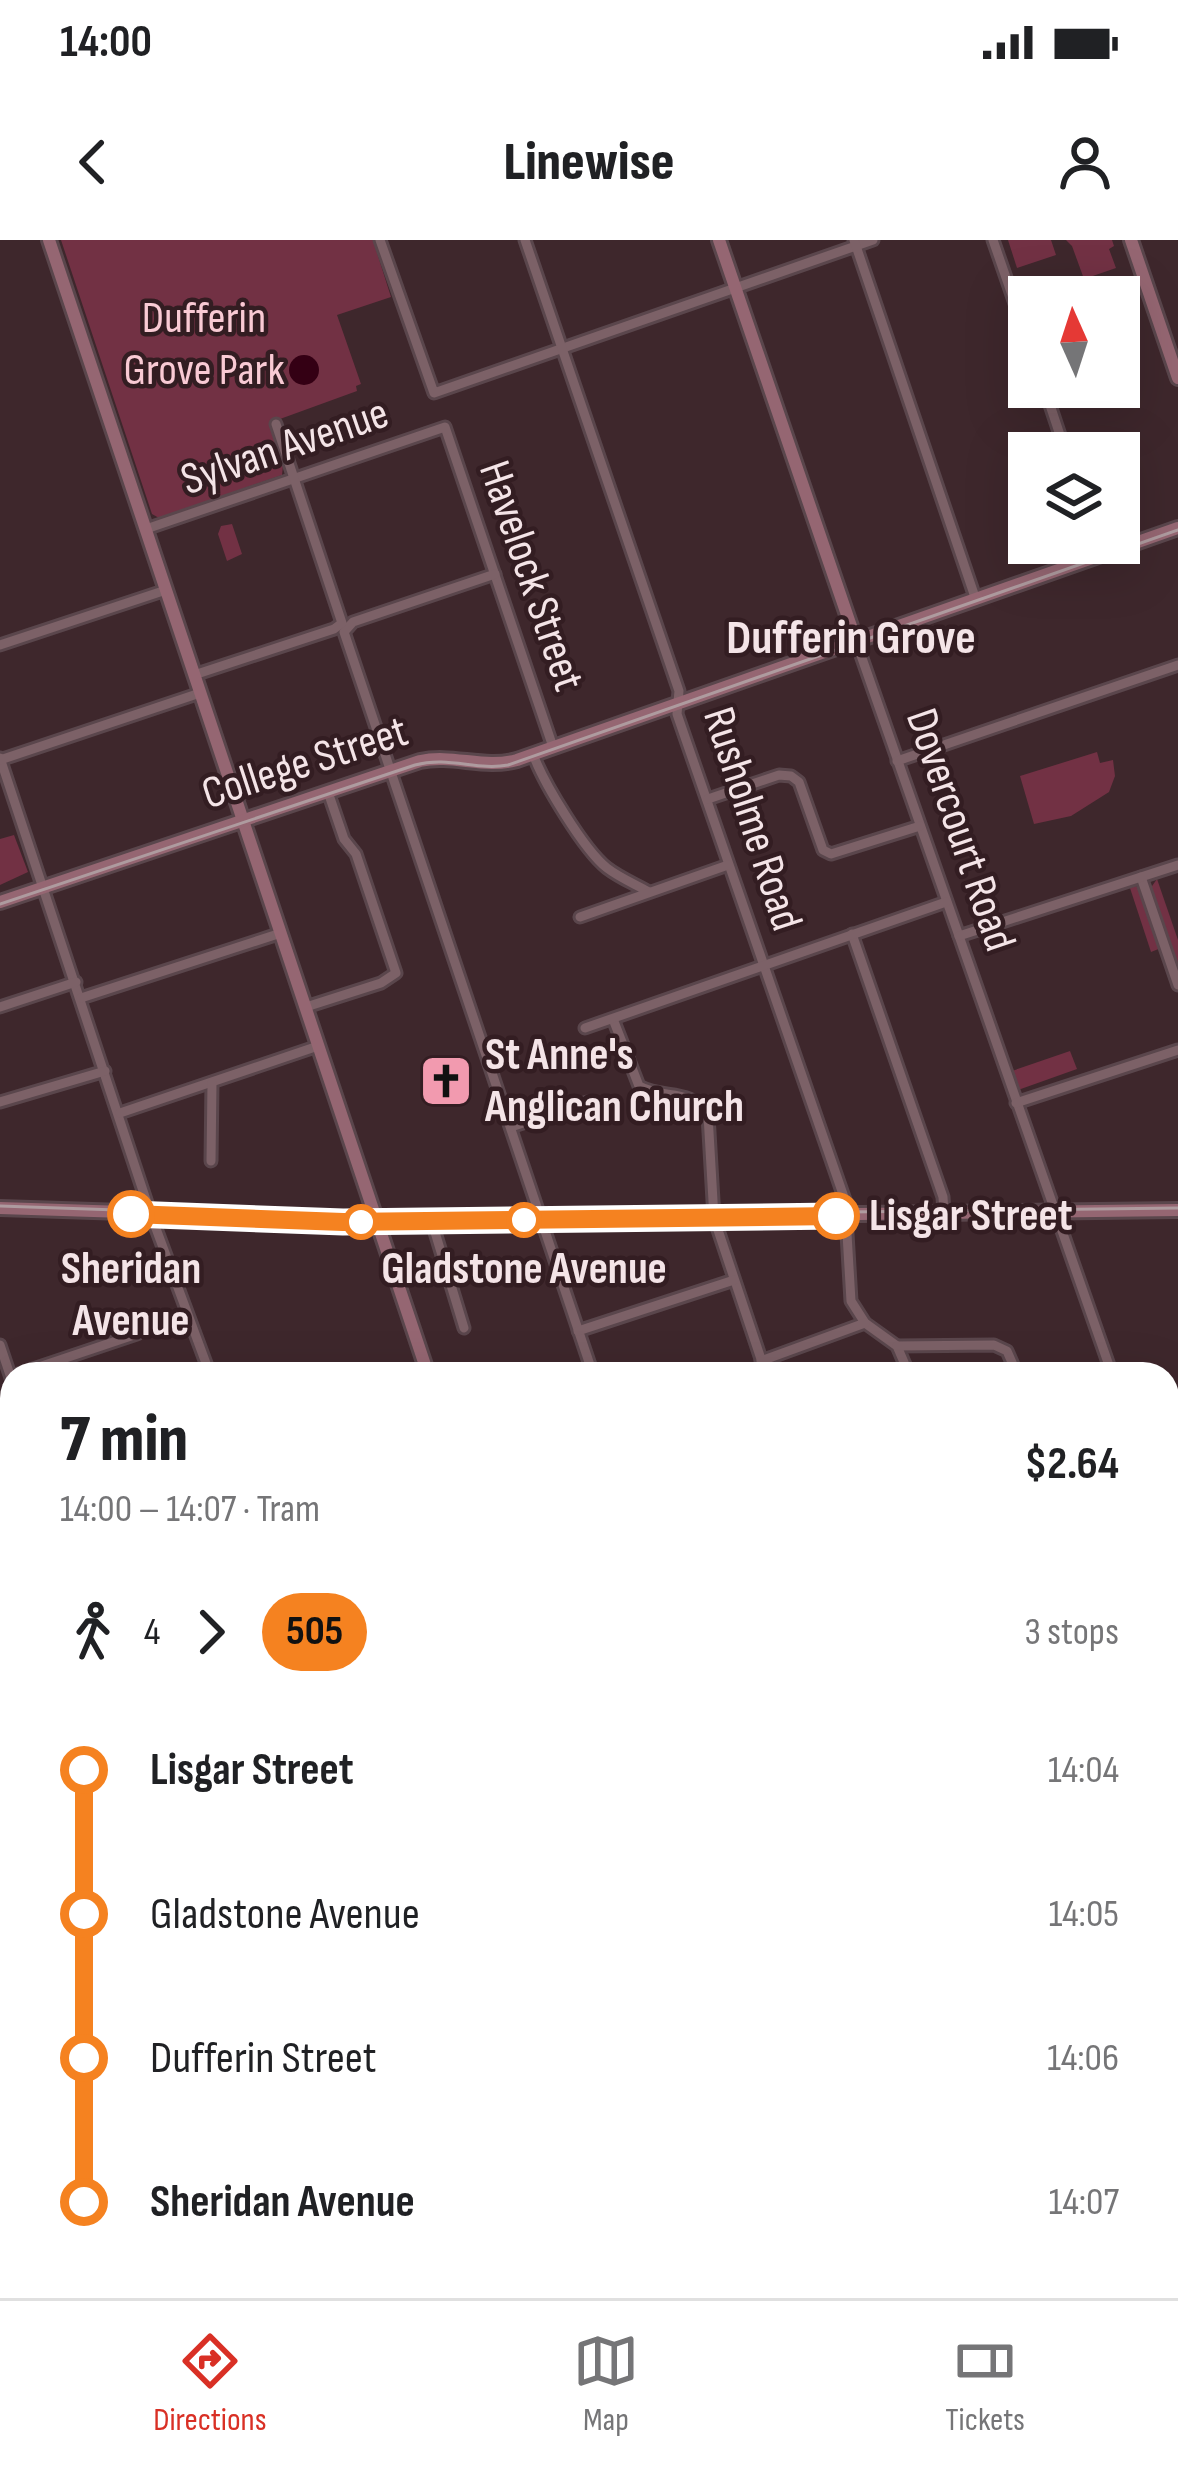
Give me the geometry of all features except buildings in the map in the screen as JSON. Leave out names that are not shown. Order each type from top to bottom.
[{"type":"main road","points":[[49,240],[424,1362]]},
{"type":"main road","name":"Dovercourt Road","points":[[719,240],[856,641]]},
{"type":"main road","points":[[1132,240],[1178,378]]},
{"type":"main road","name":"College Street","points":[[1140,538],[1178,528]]},
{"type":"main road","name":"College Street","points":[[0,902],[433,758],[498,764],[533,754],[976,600],[1063,564]]},
{"type":"main road","points":[[0,1208],[376,1220],[1178,1210]]},
{"type":"street","points":[[380,240],[434,393],[873,240]]},
{"type":"street","name":"Rusholme Road","points":[[525,240],[679,691],[677,714],[847,1214]]},
{"type":"street","points":[[994,240],[1008,282]]},
{"type":"street","points":[[855,243],[976,600]]},
{"type":"street","points":[[276,424],[588,1362]]},
{"type":"street","name":"Sylvan Avenue","points":[[146,529],[446,427]]},
{"type":"street","name":"Havelock Street","points":[[446,427],[554,747]]},
{"type":"street","points":[[194,675],[495,574]]},
{"type":"street","points":[[0,645],[166,590]]},
{"type":"street","name":"Dovercourt Road","points":[[856,641],[1108,1362]]},
{"type":"street","points":[[897,761],[1178,664]]},
{"type":"street","points":[[200,693],[0,759],[206,1362]]},
{"type":"street","points":[[533,754],[542,776],[597,858],[649,892]]},
{"type":"street","points":[[708,799],[779,775],[791,776],[801,786],[823,850],[831,854],[920,826]]},
{"type":"street","points":[[306,1007],[381,983],[395,973],[356,854],[344,839],[328,792]]},
{"type":"street","points":[[580,917],[728,865]]},
{"type":"street","points":[[959,936],[1178,865]]},
{"type":"street","points":[[1141,877],[1178,985]]},
{"type":"street","points":[[585,1028],[946,902]]},
{"type":"street","points":[[82,998],[281,933]]},
{"type":"street","points":[[852,934],[943,1197],[944,1213]]},
{"type":"street","points":[[0,1007],[76,982]]},
{"type":"street","points":[[613,1019],[639,1086],[688,1096],[707,1115],[713,1216],[761,1360],[865,1323]]},
{"type":"street","points":[[119,1113],[318,1046]]},
{"type":"street","points":[[1016,1102],[1178,1050]]},
{"type":"street","points":[[0,1102],[105,1071]]},
{"type":"street","points":[[211,1161],[212,1083]]},
{"type":"street","points":[[511,1127],[587,1102]]},
{"type":"street","points":[[847,1214],[849,1293],[865,1323],[897,1346],[904,1362]]},
{"type":"street","points":[[431,1219],[464,1328]]},
{"type":"street","points":[[578,1331],[734,1280]]},
{"type":"street","points":[[58,1362],[137,1334]]},
{"type":"street","points":[[897,1346],[994,1345],[1007,1351],[1012,1362]]},
{"type":"green space","name":"Dufferin Grove Park","points":[[61,240],[373,240],[391,297],[337,315],[361,384],[357,391],[269,423],[282,475],[159,518],[152,514]]},
{"type":"green space","points":[[1008,240],[1051,240],[1056,255],[1017,268]]},
{"type":"green space","points":[[1066,240],[1112,240],[1114,246],[1109,249],[1116,268],[1083,276]]},
{"type":"green space","points":[[232,524],[242,554],[227,561],[218,534],[221,526]]},
{"type":"green space","points":[[1097,752],[1100,763],[1113,760],[1115,776],[1109,792],[1071,816],[1034,824],[1020,776]]},
{"type":"green space","points":[[14,835],[28,872],[0,885],[0,839]]},
{"type":"green space","points":[[1157,879],[1178,940],[1178,970],[1150,889]]},
{"type":"green space","points":[[1136,886],[1161,948],[1151,952],[1130,888]]},
{"type":"green space","points":[[1070,1051],[1077,1069],[1018,1090],[1012,1071]]},
{"type":"shaded area","points":[[304,355],[315,359],[319,370],[315,381],[304,385],[293,381],[289,370],[293,359]]},
{"type":"tram line","points":[[0,904],[415,765],[508,765],[1178,530]]},
{"type":"tram line","points":[[0,1206],[349,1218],[1178,1208]]},
{"type":"tram line","name":"505","points":[[131,1214],[343,1222],[836,1216]]},
{"type":"place","name":"St Anne's Anglican Church","points":[[446,1081]]},
{"type":"place","name":"Sheridan Avenue","points":[[131,1214]]},
{"type":"place","name":"Lisgar Street","points":[[836,1216]]},
{"type":"place","name":"Gladstone Avenue","points":[[524,1220]]},
{"type":"district","name":"Dufferin Grove","points":[[851,638]]}]
